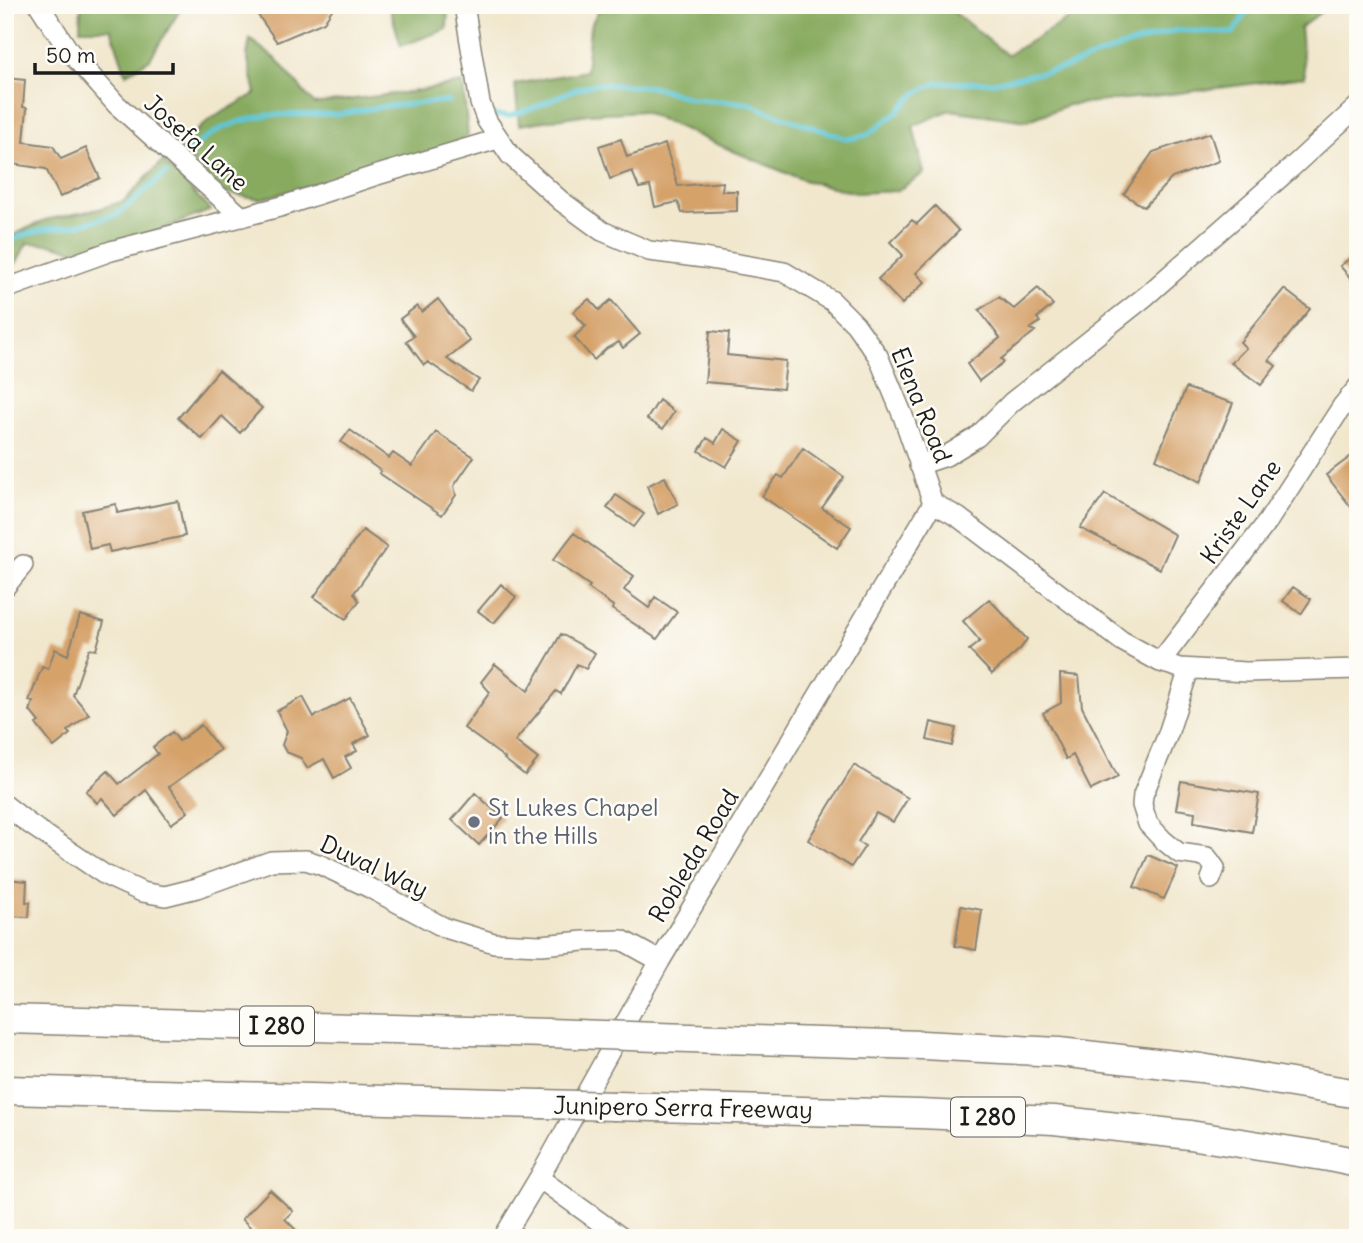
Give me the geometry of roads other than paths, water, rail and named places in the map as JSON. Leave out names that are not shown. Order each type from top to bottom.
[{"type":"highway","name":"I 280","points":[[5,1019],[922,1045],[1059,1052],[1201,1068],[1358,1094]]},
{"type":"highway","name":"Junipero Serra Freeway","points":[[5,1090],[920,1114],[1054,1120],[1190,1135],[1358,1163]]},
{"type":"street","name":"Josefa Lane","points":[[40,5],[69,51],[116,104],[242,217]]},
{"type":"street","name":"Elena Road","points":[[464,5],[480,103],[487,121],[510,155],[561,201],[602,231],[649,251],[784,272],[832,301],[855,324],[878,356],[903,416],[933,503],[957,517],[1122,640],[1160,662],[1180,668],[1246,671],[1358,669]]},
{"type":"street","points":[[919,466],[946,456],[977,437],[1012,402],[1146,296],[1358,106]]},
{"type":"street","name":"Josefa Lane","points":[[5,289],[111,251],[304,200],[498,139]]},
{"type":"street","name":"Kriste Lane","points":[[1160,662],[1268,521],[1343,405],[1358,387]]},
{"type":"street","name":"Robleda Road","points":[[503,1238],[660,961],[933,503]]},
{"type":"street","points":[[5,587],[23,565]]},
{"type":"street","points":[[1189,668],[1168,734],[1143,794],[1142,805],[1148,824],[1163,840],[1179,853],[1206,858],[1215,868],[1211,879]]},
{"type":"street","name":"Duval Way","points":[[5,805],[105,874],[142,892],[165,896],[197,888],[271,861],[306,860],[370,888],[445,928],[494,943],[541,945],[622,940],[660,961]]},
{"type":"street","points":[[539,1178],[622,1238]]},
{"type":"waterway","points":[[491,115],[509,116],[594,84],[655,87],[692,99],[748,103],[848,139],[867,135],[895,114],[914,95],[937,83],[993,82],[1064,68],[1177,30],[1233,33],[1251,5]]},
{"type":"waterway","points":[[187,152],[220,129],[267,115],[340,114],[386,106],[449,101]]},
{"type":"waterway","points":[[5,246],[20,236],[117,215],[166,173]]},
{"type":"place","name":"St Lukes Chapel in the Hills","points":[[474,822]]}]
